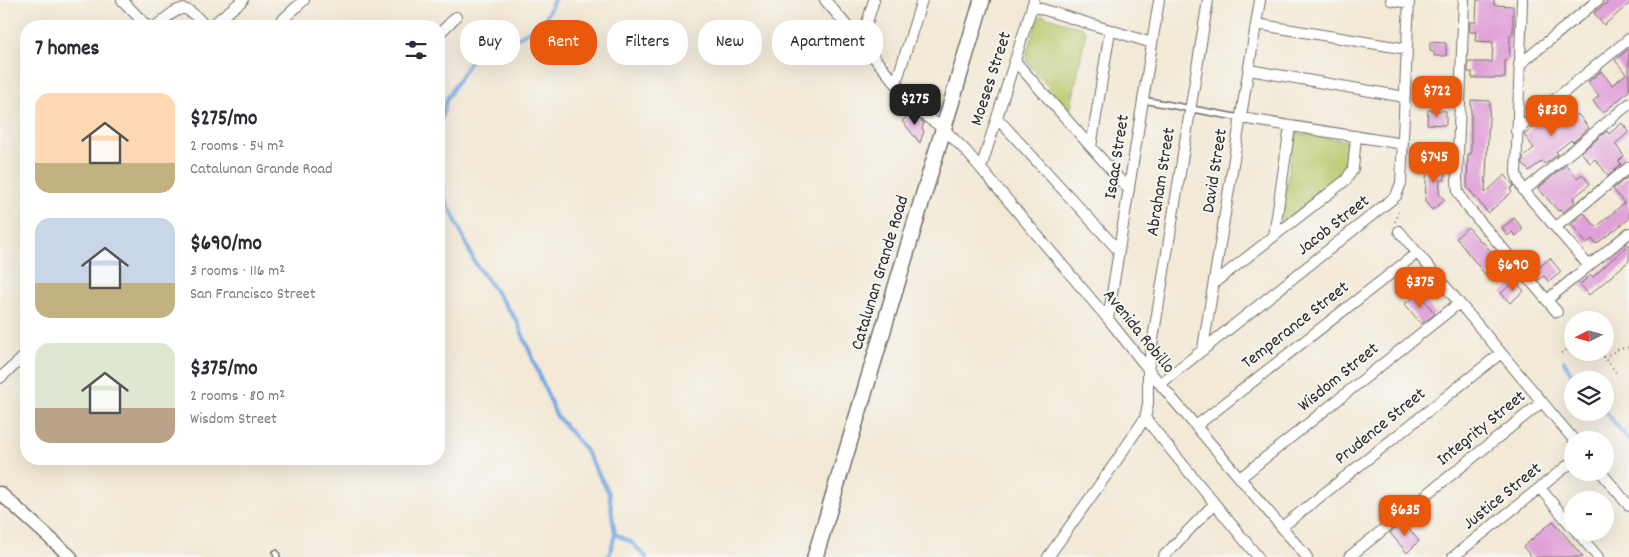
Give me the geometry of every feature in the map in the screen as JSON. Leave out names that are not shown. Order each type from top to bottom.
[{"type":"main road","name":"Catalunan Grande Road","points":[[815,557],[982,0]]},
{"type":"street","points":[[122,0],[141,20]]},
{"type":"street","points":[[218,20],[243,0]]},
{"type":"street","points":[[282,20],[304,0]]},
{"type":"street","name":"Avenida Robillo","points":[[826,0],[843,20]]},
{"type":"street","points":[[868,20],[874,0]]},
{"type":"street","points":[[896,83],[922,0]]},
{"type":"street","name":"Isaac Street","points":[[1108,319],[1159,0]]},
{"type":"street","name":"Abraham Street","points":[[1145,418],[1148,404],[1148,370],[1208,0]]},
{"type":"street","name":"David Street","points":[[1203,348],[1260,0]]},
{"type":"street","points":[[1391,0],[1409,1]]},
{"type":"street","points":[[1464,0],[1458,192],[1465,204],[1556,312]]},
{"type":"street","points":[[1522,0],[1516,173],[1524,191],[1589,266]]},
{"type":"street","points":[[1519,65],[1598,0]]},
{"type":"street","name":"Jacob Street","points":[[1160,384],[1396,196],[1401,183],[1409,1]]},
{"type":"street","points":[[1033,3],[1152,44]]},
{"type":"street","name":"Moeses Street","points":[[981,168],[1033,3]]},
{"type":"street","points":[[164,20],[175,11],[185,8],[190,9],[200,20]]},
{"type":"street","points":[[445,28],[456,17]]},
{"type":"street","points":[[1256,24],[1407,49]]},
{"type":"street","points":[[1091,147],[1110,31]]},
{"type":"street","points":[[1516,131],[1629,39]]},
{"type":"street","points":[[1015,61],[1129,190]]},
{"type":"street","name":"Avenida Robillo","points":[[881,65],[921,113],[955,138],[981,168],[1108,319],[1148,370],[1307,557]]},
{"type":"street","points":[[1249,70],[1405,97]]},
{"type":"street","points":[[1524,191],[1629,104]]},
{"type":"street","points":[[997,118],[1119,252]]},
{"type":"street","points":[[1241,118],[1403,144]]},
{"type":"street","points":[[1274,236],[1290,126]]},
{"type":"street","points":[[1214,283],[1346,180],[1353,170],[1356,136]]},
{"type":"street","points":[[1556,227],[1629,167]]},
{"type":"street","points":[[1399,231],[1566,431]]},
{"type":"street","points":[[1547,300],[1629,233]]},
{"type":"street","name":"Temperance Street","points":[[1196,426],[1417,253]]},
{"type":"street","name":"Wisdom Street","points":[[1240,478],[1459,303]]},
{"type":"street","name":"Prudence Street","points":[[1282,527],[1501,353]]},
{"type":"street","points":[[0,378],[20,360]]},
{"type":"street","name":"Integrity Street","points":[[1349,557],[1542,402]]},
{"type":"street","points":[[1048,557],[1145,418],[1258,557]]},
{"type":"street","name":"Justice Street","points":[[1453,557],[1564,468]]},
{"type":"street","points":[[1608,481],[1629,506]]},
{"type":"street","points":[[1540,488],[1564,517]]},
{"type":"street","points":[[0,494],[71,557]]},
{"type":"street","points":[[1164,556],[1214,504]]},
{"type":"street","points":[[1585,541],[1598,557]]},
{"type":"lane","points":[[1143,100],[1241,118]]},
{"type":"path","points":[[1396,196],[1399,208],[1395,225],[1399,231]]},
{"type":"path","points":[[1614,352],[1629,347]]},
{"type":"path","points":[[1560,353],[1564,351]]},
{"type":"path","points":[[1607,361],[1618,375]]},
{"type":"green space","points":[[1042,15],[1086,31],[1070,112],[1027,62],[1026,56],[1038,18]]},
{"type":"green space","points":[[1297,133],[1346,141],[1348,145],[1348,158],[1341,175],[1283,222],[1281,218],[1294,138]]},
{"type":"building","points":[[1477,0],[1494,0],[1494,5],[1513,6],[1513,35],[1510,35],[1509,60],[1505,60],[1505,78],[1472,78],[1472,72],[1468,72],[1468,62],[1492,62],[1493,42],[1475,41],[1476,32],[1470,32],[1470,22],[1476,22]]},
{"type":"building","points":[[1610,0],[1629,0],[1629,4],[1604,25],[1594,13]]},
{"type":"building","points":[[1430,42],[1446,43],[1446,56],[1434,56],[1434,52],[1430,51]]},
{"type":"building","points":[[1629,49],[1629,91],[1603,113],[1593,101],[1599,96],[1588,82],[1601,71],[1612,85],[1626,74],[1615,60]]},
{"type":"building","points":[[1471,100],[1490,101],[1485,193],[1505,175],[1514,186],[1510,189],[1512,192],[1488,213],[1467,187],[1468,154],[1471,154]]},
{"type":"building","points":[[1560,106],[1571,119],[1578,114],[1589,128],[1573,142],[1571,140],[1556,152],[1558,154],[1545,164],[1542,161],[1529,171],[1523,164],[1523,157],[1534,148],[1524,135]]},
{"type":"building","points":[[1428,110],[1446,111],[1446,125],[1427,124]]},
{"type":"building","points":[[912,113],[924,123],[922,128],[924,131],[920,143],[902,121]]},
{"type":"building","points":[[1622,123],[1629,132],[1615,144],[1624,156],[1619,161],[1621,164],[1608,175],[1595,159],[1590,163],[1581,152],[1607,131],[1609,134]]},
{"type":"building","points":[[1427,163],[1445,164],[1445,180],[1440,180],[1439,194],[1445,200],[1432,210],[1425,202]]},
{"type":"building","points":[[1566,165],[1577,178],[1582,174],[1590,184],[1573,199],[1575,202],[1562,213],[1560,210],[1558,211],[1538,188]]},
{"type":"building","points":[[1629,176],[1629,219],[1596,244],[1592,239],[1587,244],[1571,224],[1584,213],[1596,227],[1624,203],[1613,189]]},
{"type":"building","points":[[1514,218],[1523,229],[1516,236],[1512,232],[1508,236],[1502,228]]},
{"type":"building","points":[[1468,227],[1502,264],[1487,277],[1456,238]]},
{"type":"building","points":[[1629,244],[1629,261],[1589,295],[1580,284],[1591,275],[1593,277]]},
{"type":"building","points":[[1550,258],[1561,272],[1549,282],[1544,276],[1539,280],[1533,273]]},
{"type":"building","points":[[1515,281],[1524,291],[1510,303],[1501,293]]},
{"type":"building","points":[[1419,293],[1435,314],[1421,324],[1405,304]]},
{"type":"building","points":[[1553,521],[1564,534],[1564,541],[1570,541],[1583,557],[1532,557],[1523,547]]},
{"type":"building","points":[[1403,522],[1419,541],[1407,553],[1390,533]]},
{"type":"waterway","points":[[445,105],[447,98],[475,54],[516,39],[544,21],[554,0]]},
{"type":"waterway","points":[[445,197],[475,263],[517,321],[556,415],[584,448],[609,493],[615,534],[609,557]]},
{"type":"waterway","points":[[1564,361],[1570,371]]},
{"type":"waterway","points":[[1613,421],[1629,441]]},
{"type":"waterway","points":[[615,534],[631,542],[646,557]]}]
